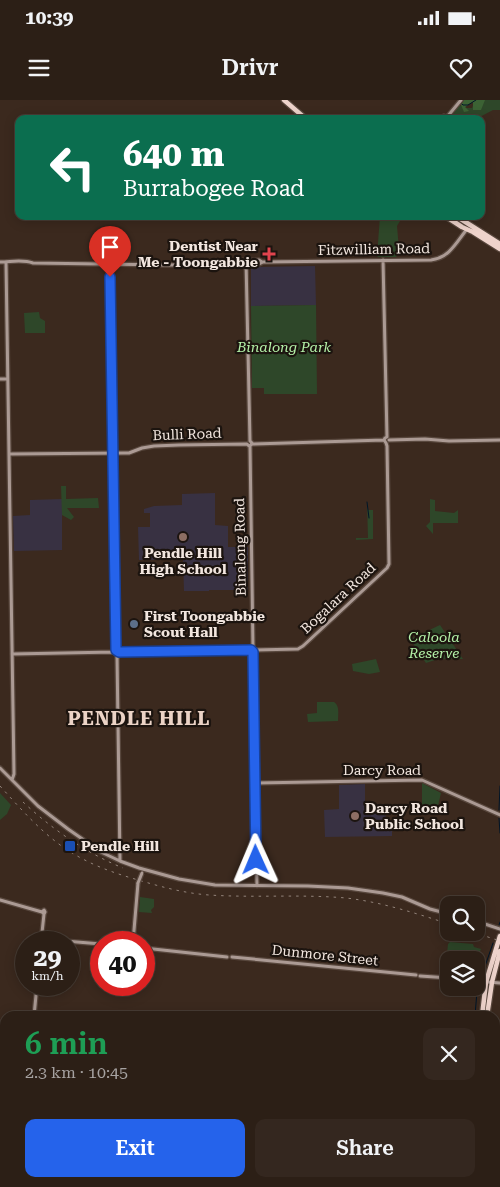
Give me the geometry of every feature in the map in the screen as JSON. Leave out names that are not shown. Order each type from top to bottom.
[{"type":"highway","points":[[284,100],[301,115]]},
{"type":"highway","points":[[453,220],[500,244]]},
{"type":"highway","points":[[460,220],[472,232],[500,250]]},
{"type":"highway","points":[[483,1011],[500,936]]},
{"type":"highway","points":[[487,1011],[489,982],[500,951]]},
{"type":"street","points":[[449,115],[461,100]]},
{"type":"street","name":"Fitzwilliam Road","points":[[0,262],[29,261],[33,263],[168,265],[218,264],[227,261],[247,262],[259,260],[262,262],[431,260],[440,258],[450,251],[468,227]]},
{"type":"street","name":"Bogalara Road","points":[[253,650],[300,648],[388,566],[383,260]]},
{"type":"street","points":[[6,262],[14,774],[12,780]]},
{"type":"street","name":"Binalong Road","points":[[247,262],[257,886]]},
{"type":"street","points":[[110,264],[120,861]]},
{"type":"street","points":[[0,379],[7,379]]},
{"type":"street","name":"Bulli Road","points":[[9,454],[127,453],[154,446],[179,445],[427,439],[449,441],[500,440]]},
{"type":"street","points":[[12,654],[253,650]]},
{"type":"street","points":[[0,768],[38,806],[54,819],[97,850],[142,871],[206,884],[348,888],[402,897],[440,911]]},
{"type":"street","name":"Darcy Road","points":[[256,783],[423,780],[500,815]]},
{"type":"street","points":[[134,931],[138,883],[142,871]]},
{"type":"street","points":[[0,900],[43,913],[42,931]]},
{"type":"street","points":[[485,924],[500,929]]},
{"type":"street","name":"Dunmore Street","points":[[155,949],[227,956],[230,960],[232,957],[440,977]]},
{"type":"street","points":[[485,982],[500,983]]},
{"type":"street","points":[[34,1011],[36,996]]},
{"type":"shaded area","points":[[315,266],[316,305],[251,306],[251,267]]},
{"type":"shaded area","name":"Pendle Hill High School","points":[[215,493],[215,525],[228,526],[228,547],[248,547],[248,590],[184,591],[183,559],[139,560],[138,527],[150,527],[150,513],[144,513],[144,509],[154,506],[182,505],[182,494]]},
{"type":"shaded area","points":[[62,499],[62,550],[14,551],[13,516],[30,515],[30,500]]},
{"type":"shaded area","name":"Darcy Road Public School","points":[[365,784],[365,804],[385,804],[386,823],[392,823],[392,836],[325,837],[324,810],[339,809],[339,785]]},
{"type":"green space","points":[[464,100],[485,100],[481,110],[473,110],[473,102],[465,107],[469,111],[464,112],[461,105]]},
{"type":"green space","points":[[475,100],[500,100],[500,110],[493,110],[484,115],[453,115],[459,105],[472,108]]},
{"type":"green space","points":[[380,220],[401,220],[397,226],[399,249],[402,250],[396,257],[377,256]]},
{"type":"green space","name":"Binalong Park","points":[[316,305],[317,394],[264,394],[264,388],[252,388],[251,306]]},
{"type":"green space","points":[[39,312],[40,318],[45,321],[45,333],[25,333],[24,313]]},
{"type":"green space","points":[[61,486],[66,486],[66,499],[98,498],[99,508],[67,508],[74,517],[71,520],[62,515]]},
{"type":"green space","points":[[430,499],[435,500],[435,511],[454,513],[458,510],[458,523],[433,523],[433,534],[426,526],[430,522]]},
{"type":"green space","points":[[367,502],[368,510],[373,510],[373,539],[356,540],[356,538],[368,538]]},
{"type":"green space","name":"Caloola Reserve","points":[[440,625],[463,659],[438,659],[426,663],[410,639]]},
{"type":"green space","points":[[376,659],[380,672],[369,674],[353,671],[352,664]]},
{"type":"green space","points":[[317,702],[334,702],[338,710],[338,721],[308,722],[307,714],[317,713]]},
{"type":"green space","points":[[422,783],[441,793],[437,810],[422,810]]},
{"type":"green space","points":[[0,793],[11,805],[7,814],[0,820]]},
{"type":"green space","points":[[140,897],[154,899],[152,913],[139,912]]},
{"type":"green space","points":[[450,942],[473,944],[474,947],[481,949],[480,951],[447,951]]},
{"type":"waterway","points":[[461,103],[468,105],[476,100]]},
{"type":"waterway","points":[[367,502],[369,518]]},
{"type":"waterway","points":[[499,810],[500,786]]},
{"type":"waterway","points":[[499,818],[500,833]]},
{"type":"waterway","points":[[485,966],[493,943]]},
{"type":"waterway","points":[[475,1011],[477,996]]},
{"type":"railway","points":[[0,786],[38,826],[63,847],[94,865],[128,877],[199,894],[346,898],[398,908],[440,921]]},
{"type":"railway","points":[[23,802],[70,839],[96,855],[123,868]]},
{"type":"railway","points":[[485,936],[500,941]]},
{"type":"place","name":"Dentist Near Me - Toongabbie","points":[[269,254]]},
{"type":"place","name":"Pendle Hill High School","points":[[183,537]]},
{"type":"place","name":"First Toongabbie Scout Hall","points":[[134,624]]},
{"type":"place","name":"Darcy Road Public School","points":[[355,816]]},
{"type":"place","name":"Pendle Hill","points":[[70,846]]},
{"type":"district","name":"PENDLE HILL","points":[[139,718]]},
{"type":"route","points":[[110,277],[116,650],[119,652],[251,650],[253,652],[256,860]]}]
